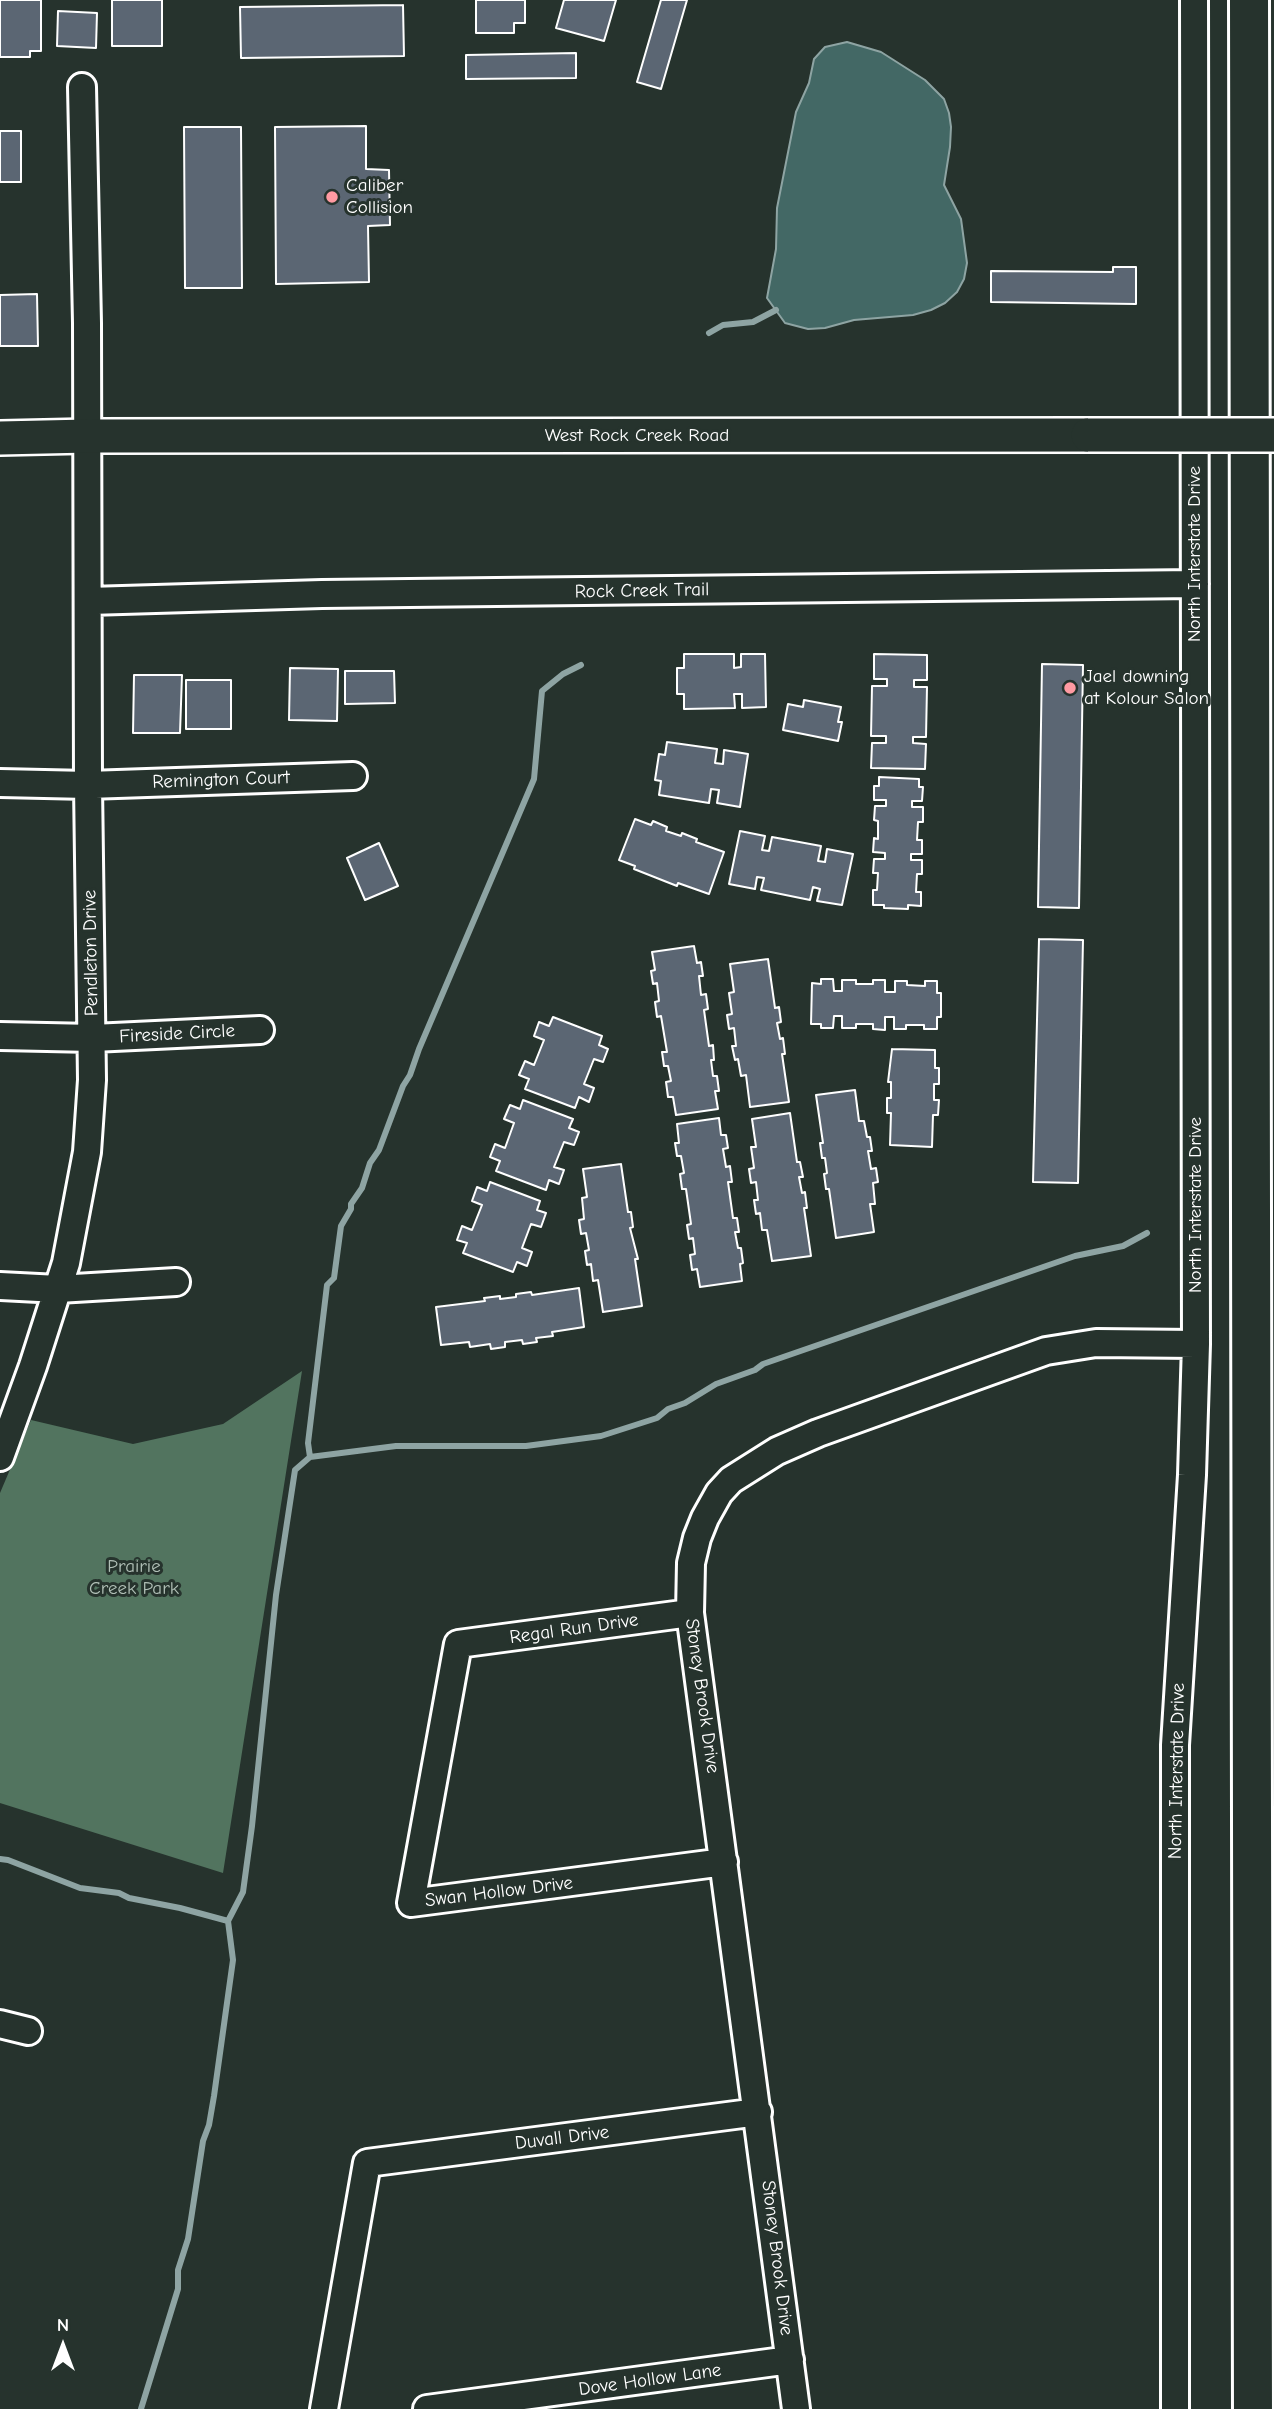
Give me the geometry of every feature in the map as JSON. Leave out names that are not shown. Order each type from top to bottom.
[{"type":"highway","points":[[1249,0],[1253,2409]]},
{"type":"main road","name":"West Rock Creek Road","points":[[0,438],[1274,435]]},
{"type":"street","name":"North Interstate Drive","points":[[1175,2409],[1175,1745],[1192,1475],[1196,1344],[1194,0]]},
{"type":"street","name":"Pendleton Drive","points":[[0,1457],[58,1289],[68,1252],[87,1152],[93,1038],[82,87]]},
{"type":"street","name":"Rock Creek Trail","points":[[89,601],[322,594],[1195,584]]},
{"type":"street","name":"Remington Court","points":[[0,783],[88,785],[353,776]]},
{"type":"street","name":"Fireside Circle","points":[[0,1036],[93,1038],[260,1030]]},
{"type":"street","points":[[0,1286],[58,1289],[176,1282]]},
{"type":"street","name":"Stoney Brook Drive","points":[[796,2409],[690,1613],[691,1563],[705,1518],[719,1493],[731,1480],[777,1451],[818,1433],[1046,1350],[1096,1343],[1196,1344]]},
{"type":"street","name":"Regal Run Drive","points":[[458,1644],[690,1613]]},
{"type":"street","name":"Swan Hollow Drive","points":[[458,1644],[411,1903],[724,1863]]},
{"type":"street","points":[[0,2024],[28,2031]]},
{"type":"street","name":"Duvall Drive","points":[[324,2409],[367,2163],[758,2112]]},
{"type":"street","name":"Dove Hollow Lane","points":[[427,2409],[790,2360]]},
{"type":"green space","name":"Prairie Creek Park","points":[[302,1371],[223,1873],[0,1803],[0,1493],[31,1420],[133,1444],[223,1424]]},
{"type":"water","points":[[847,42],[881,52],[925,80],[944,99],[951,127],[944,185],[961,219],[967,263],[964,279],[957,292],[945,303],[931,310],[913,315],[854,320],[825,328],[808,329],[785,323],[767,298],[776,249],[777,208],[796,112],[809,83],[814,59],[825,47]]},
{"type":"building","points":[[0,0],[41,0],[41,51],[30,51],[30,57],[0,57]]},
{"type":"building","points":[[112,0],[162,0],[162,46],[112,46]]},
{"type":"building","points":[[476,0],[525,0],[525,23],[514,23],[514,33],[476,33]]},
{"type":"building","points":[[564,0],[616,0],[604,41],[556,28]]},
{"type":"building","points":[[661,0],[687,0],[661,89],[637,82]]},
{"type":"building","points":[[403,5],[404,56],[241,58],[240,7]]},
{"type":"building","points":[[58,11],[97,13],[96,48],[57,46]]},
{"type":"building","points":[[576,53],[576,78],[466,79],[466,55]]},
{"type":"building","name":"Caliber Collision","points":[[366,126],[366,169],[389,170],[390,225],[368,226],[369,282],[276,284],[275,127]]},
{"type":"building","points":[[184,127],[241,127],[242,288],[185,288]]},
{"type":"building","points":[[0,131],[21,131],[21,182],[0,182]]},
{"type":"building","points":[[1113,267],[1136,267],[1136,304],[991,302],[991,271],[1113,272]]},
{"type":"building","points":[[37,294],[38,346],[0,346],[0,295]]},
{"type":"building","points":[[684,654],[734,654],[734,668],[741,667],[741,654],[765,654],[766,707],[742,708],[742,694],[734,694],[735,708],[684,709],[684,694],[677,694],[677,668],[684,668]]},
{"type":"building","points":[[874,654],[927,655],[927,680],[914,680],[914,687],[927,687],[926,737],[913,737],[913,743],[926,744],[925,769],[871,768],[872,743],[886,743],[886,736],[871,736],[872,686],[887,686],[887,679],[874,679]]},
{"type":"building","points":[[1042,664],[1083,665],[1079,908],[1038,907]]},
{"type":"building","points":[[290,668],[338,669],[337,721],[289,720]]},
{"type":"building","points":[[345,671],[394,671],[395,703],[345,704]]},
{"type":"building","points":[[134,675],[182,675],[180,733],[133,733]]},
{"type":"building","points":[[186,680],[231,680],[231,729],[186,729]]},
{"type":"building","points":[[804,700],[841,707],[838,722],[842,722],[838,741],[783,730],[788,704],[803,707]]},
{"type":"building","points":[[667,742],[717,749],[715,763],[723,764],[724,750],[748,754],[740,807],[717,803],[719,790],[711,789],[709,803],[659,795],[661,781],[655,780],[659,754],[665,755]]},
{"type":"building","points":[[879,777],[919,779],[919,787],[923,787],[922,801],[912,801],[912,807],[923,807],[923,822],[918,822],[917,840],[922,840],[922,854],[911,854],[911,860],[922,860],[922,874],[917,874],[916,892],[921,892],[921,906],[908,905],[908,909],[873,905],[873,890],[877,890],[878,873],[873,873],[874,859],[885,859],[885,853],[873,852],[874,838],[878,839],[878,821],[874,820],[875,806],[886,806],[886,800],[874,800],[874,786],[879,786]]},
{"type":"building","points":[[635,819],[651,825],[653,821],[667,827],[666,831],[681,836],[682,833],[697,839],[696,842],[724,852],[709,894],[678,883],[677,886],[619,860]]},
{"type":"building","points":[[740,831],[765,836],[762,850],[769,851],[772,837],[821,846],[818,861],[825,862],[827,849],[853,854],[842,905],[817,901],[820,889],[813,887],[810,900],[761,890],[764,878],[757,877],[755,889],[729,884]]},
{"type":"building","points":[[379,843],[398,886],[365,900],[347,858]]},
{"type":"building","points":[[1039,939],[1083,940],[1078,1183],[1033,1182]]},
{"type":"building","points":[[694,946],[697,963],[701,962],[703,976],[699,976],[701,995],[706,994],[708,1009],[704,1010],[709,1046],[713,1045],[714,1060],[711,1060],[713,1076],[717,1076],[719,1091],[715,1091],[718,1109],[676,1115],[673,1097],[668,1097],[666,1082],[671,1081],[668,1066],[664,1066],[662,1052],[667,1052],[661,1016],[657,1017],[655,1002],[659,1001],[657,983],[653,984],[651,971],[655,970],[652,952]]},
{"type":"building","points":[[768,959],[775,1008],[779,1007],[781,1022],[777,1023],[780,1039],[783,1038],[785,1054],[782,1054],[789,1102],[750,1107],[746,1075],[741,1076],[738,1059],[735,1060],[732,1046],[736,1046],[734,1028],[729,1029],[727,1015],[732,1014],[729,993],[734,992],[730,964]]},
{"type":"building","points":[[821,979],[833,979],[834,991],[842,991],[842,980],[856,980],[856,984],[873,984],[873,980],[885,980],[885,992],[895,992],[895,981],[925,986],[925,981],[937,981],[937,993],[941,993],[941,1017],[937,1017],[937,1029],[924,1029],[924,1025],[906,1025],[906,1029],[894,1029],[894,1017],[885,1017],[885,1030],[873,1029],[873,1024],[856,1024],[856,1028],[842,1028],[842,1016],[834,1016],[833,1028],[821,1028],[821,1024],[811,1024],[812,983],[821,984]]},
{"type":"building","points":[[553,1017],[602,1036],[599,1045],[608,1049],[603,1062],[594,1059],[584,1084],[594,1088],[589,1102],[579,1097],[575,1108],[525,1089],[529,1079],[519,1075],[525,1061],[534,1065],[544,1040],[534,1036],[539,1022],[549,1026]]},
{"type":"building","points":[[892,1049],[935,1050],[935,1068],[939,1068],[939,1084],[934,1084],[934,1100],[939,1100],[938,1115],[933,1115],[932,1147],[890,1145],[891,1113],[887,1113],[887,1098],[891,1098],[891,1082],[888,1082]]},
{"type":"building","points":[[855,1090],[859,1121],[864,1121],[867,1137],[870,1137],[872,1151],[868,1151],[871,1169],[876,1168],[878,1182],[873,1183],[875,1204],[870,1204],[874,1232],[836,1238],[829,1189],[826,1189],[824,1174],[827,1173],[825,1158],[822,1158],[820,1143],[823,1143],[816,1095]]},
{"type":"building","points":[[523,1100],[573,1119],[569,1128],[579,1132],[574,1145],[564,1142],[554,1167],[564,1170],[559,1184],[549,1180],[546,1190],[496,1171],[500,1161],[490,1157],[495,1144],[505,1148],[514,1123],[504,1119],[510,1105],[520,1109]]},
{"type":"building","points":[[790,1113],[797,1162],[800,1162],[803,1177],[799,1177],[802,1193],[805,1192],[807,1208],[804,1208],[811,1256],[772,1261],[767,1230],[762,1230],[760,1213],[756,1214],[756,1182],[751,1183],[749,1169],[754,1168],[751,1147],[756,1147],[752,1119]]},
{"type":"building","points":[[719,1118],[721,1135],[726,1135],[728,1148],[723,1149],[726,1167],[730,1166],[732,1182],[728,1182],[733,1218],[737,1218],[739,1232],[735,1232],[738,1248],[741,1248],[742,1281],[700,1287],[697,1269],[692,1270],[690,1255],[695,1254],[693,1238],[689,1239],[687,1225],[691,1224],[686,1189],[682,1189],[680,1174],[684,1173],[681,1156],[677,1156],[675,1143],[679,1143],[677,1124]]},
{"type":"building","points":[[621,1164],[628,1212],[631,1212],[633,1227],[630,1228],[638,1259],[635,1259],[642,1306],[603,1312],[598,1280],[593,1281],[591,1264],[587,1265],[585,1251],[589,1250],[586,1233],[581,1234],[579,1220],[584,1219],[582,1198],[587,1197],[583,1169]]},
{"type":"building","points":[[490,1182],[540,1201],[537,1210],[546,1213],[541,1227],[531,1224],[522,1248],[532,1252],[527,1266],[517,1262],[513,1272],[463,1253],[467,1243],[457,1240],[462,1226],[472,1230],[482,1205],[472,1201],[477,1187],[487,1191]]},
{"type":"building","points":[[579,1288],[584,1327],[552,1332],[553,1336],[536,1338],[537,1342],[505,1342],[505,1347],[491,1349],[490,1344],[470,1347],[469,1342],[441,1345],[436,1307],[485,1301],[484,1298],[500,1296],[500,1299],[516,1297],[516,1294],[531,1292],[532,1295]]},
{"type":"waterway","points":[[709,333],[723,325],[753,322],[776,310]]},
{"type":"waterway","points":[[310,1457],[308,1443],[327,1285],[334,1278],[341,1226],[362,1188],[370,1163],[379,1150],[403,1086],[410,1075],[534,779],[542,691],[563,674],[581,665]]},
{"type":"waterway","points":[[141,2409],[178,2289],[178,2270],[188,2239],[203,2141],[214,2096],[233,1960],[228,1921],[243,1892],[276,1595],[295,1470],[310,1457],[396,1446],[526,1446],[601,1436],[657,1418],[668,1409],[685,1403],[716,1384],[755,1370],[763,1364],[1075,1256],[1123,1246],[1147,1233]]},
{"type":"waterway","points":[[0,1859],[80,1888],[119,1893],[129,1898],[228,1921]]},
{"type":"place","name":"Caliber Collision","points":[[332,197]]},
{"type":"place","name":"Jael downing at Kolour Salon","points":[[1070,688]]}]
